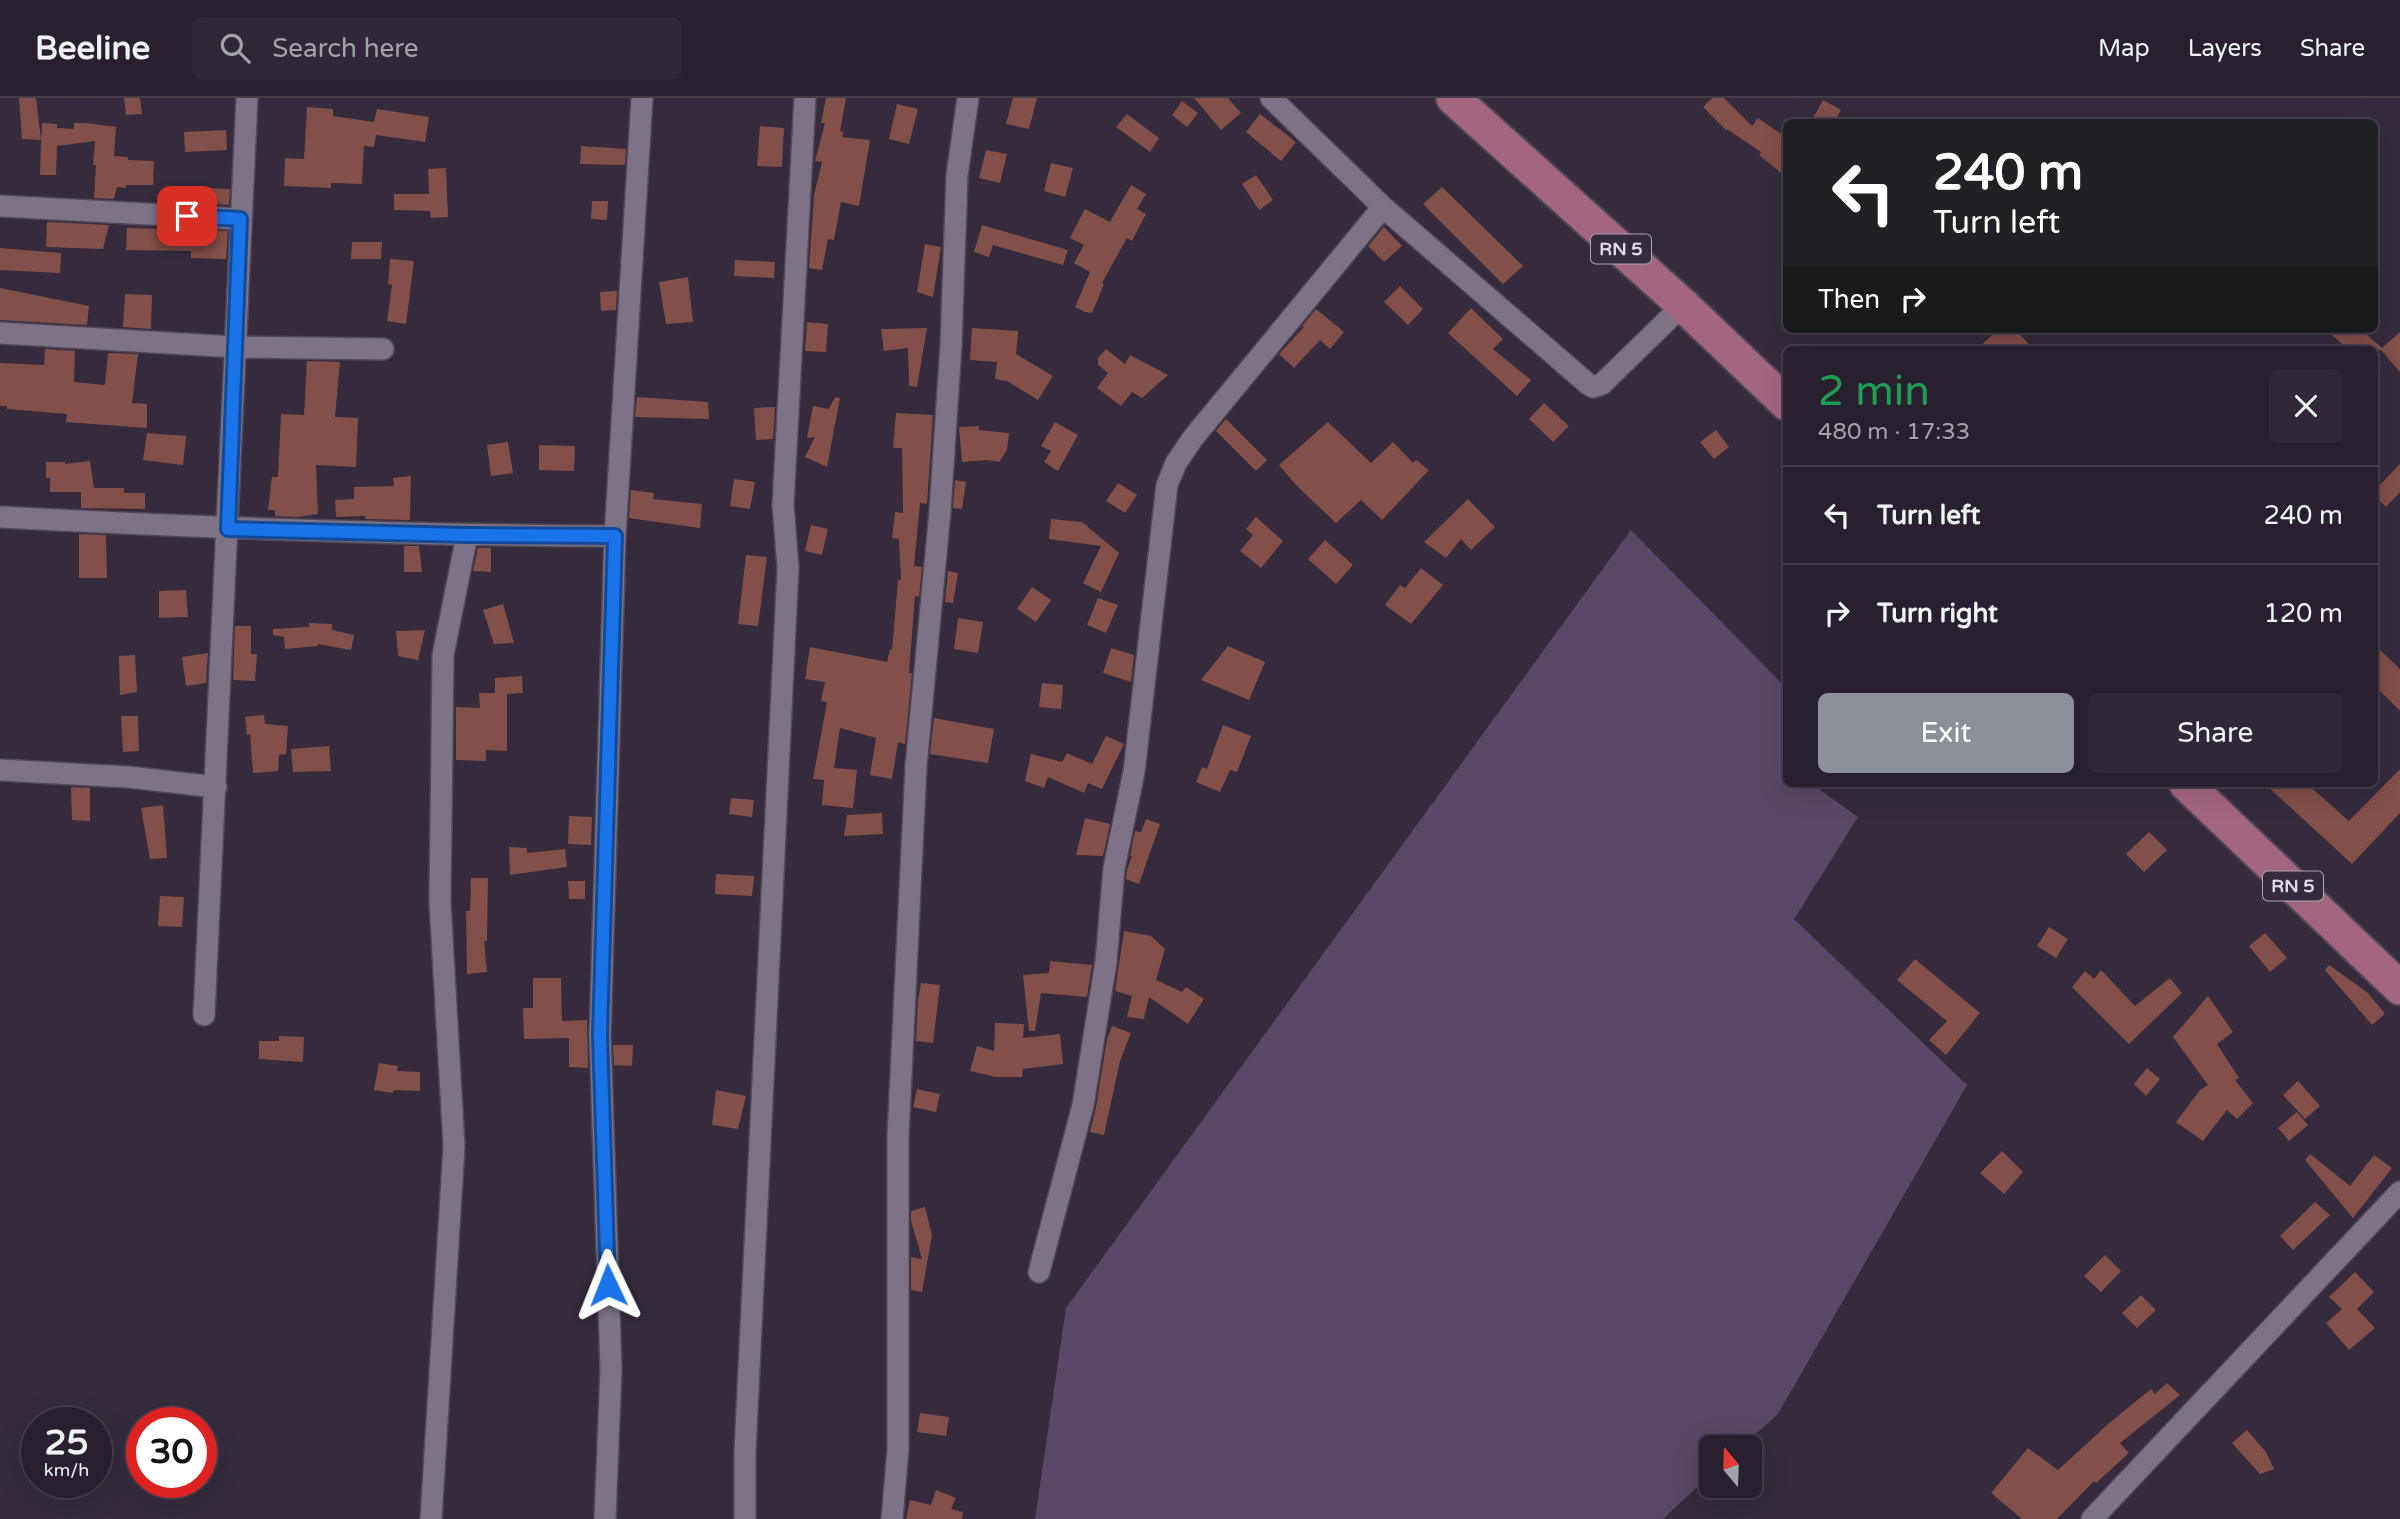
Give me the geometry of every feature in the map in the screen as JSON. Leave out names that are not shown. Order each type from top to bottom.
[{"type":"main road","name":"RN 5","points":[[1452,98],[1683,305],[1783,400]]},
{"type":"main road","name":"RN 5","points":[[2189,787],[2400,988]]},
{"type":"street","points":[[204,1015],[247,98]]},
{"type":"street","points":[[605,1519],[611,1369],[600,1035],[615,536],[642,98]]},
{"type":"street","points":[[745,1519],[745,1451],[788,567],[783,505],[805,98]]},
{"type":"street","points":[[892,1519],[898,1449],[898,1136],[916,766],[940,511],[951,345],[957,175],[968,98]]},
{"type":"street","points":[[1270,98],[1384,207],[1593,387],[1602,384],[1683,305]]},
{"type":"street","points":[[0,206],[240,219]]},
{"type":"street","points":[[1039,1272],[1083,1105],[1104,975],[1114,868],[1134,772],[1167,485],[1176,463],[1193,438],[1384,207]]},
{"type":"street","points":[[0,333],[235,347],[383,349]]},
{"type":"street","points":[[0,517],[228,529],[615,536]]},
{"type":"street","points":[[431,1519],[454,1146],[440,902],[443,655],[467,535]]},
{"type":"street","points":[[0,770],[128,777],[216,787]]},
{"type":"street","points":[[2092,1519],[2400,1192]]},
{"type":"shaded area","points":[[1631,530],[1783,685],[1783,787],[1816,787],[1858,817],[1794,919],[1967,1085],[1778,1414],[1754,1435],[1699,1435],[1699,1485],[1663,1519],[1035,1519],[1066,1308]]},
{"type":"building","points":[[19,98],[36,98],[41,140],[22,139]]},
{"type":"building","points":[[124,98],[140,98],[142,114],[126,115]]},
{"type":"building","points":[[826,98],[846,98],[840,131],[844,132],[842,137],[870,140],[859,206],[841,202],[834,240],[828,239],[822,270],[809,268],[814,195],[822,162],[815,161],[825,123],[821,123]]},
{"type":"building","points":[[1013,98],[1037,98],[1029,129],[1006,124]]},
{"type":"building","points":[[1194,98],[1228,98],[1241,113],[1221,130]]},
{"type":"building","points":[[1712,98],[1724,98],[1752,126],[1758,118],[1783,135],[1783,175],[1759,155],[1761,152],[1726,130],[1703,107]]},
{"type":"building","points":[[1823,100],[1841,110],[1836,119],[1813,119]]},
{"type":"building","points":[[1182,101],[1198,113],[1187,127],[1172,115]]},
{"type":"building","points":[[897,104],[918,109],[909,144],[889,139]]},
{"type":"building","points":[[307,107],[333,109],[333,116],[374,122],[377,109],[429,117],[425,142],[376,135],[374,147],[364,146],[362,184],[331,183],[331,188],[284,186],[285,158],[304,159]]},
{"type":"building","points":[[1127,114],[1159,138],[1150,152],[1116,127]]},
{"type":"building","points":[[1260,114],[1296,142],[1281,161],[1246,132]]},
{"type":"building","points":[[42,123],[57,124],[57,128],[74,129],[74,123],[116,127],[114,156],[128,157],[128,160],[154,161],[153,185],[126,185],[126,188],[117,187],[114,199],[94,198],[95,141],[57,146],[56,175],[40,175]]},
{"type":"building","points":[[760,126],[784,128],[782,167],[757,166]]},
{"type":"building","points":[[226,130],[227,150],[185,152],[184,132]]},
{"type":"building","points":[[581,146],[626,149],[625,165],[580,164]]},
{"type":"building","points":[[986,150],[1007,154],[1000,183],[979,178]]},
{"type":"building","points":[[1051,163],[1073,168],[1065,197],[1044,191]]},
{"type":"building","points":[[446,168],[448,217],[431,218],[430,211],[394,210],[394,194],[429,194],[428,169]]},
{"type":"building","points":[[1256,175],[1273,200],[1259,210],[1242,184]]},
{"type":"building","points":[[1131,185],[1146,194],[1137,209],[1146,214],[1132,241],[1127,238],[1102,283],[1104,284],[1092,313],[1085,312],[1075,307],[1090,272],[1074,263],[1084,245],[1070,238],[1085,209],[1110,222]]},
{"type":"building","points":[[1442,187],[1523,266],[1503,284],[1423,204]]},
{"type":"building","points":[[205,188],[230,189],[229,205],[174,202],[173,196],[205,193]]},
{"type":"building","points":[[592,201],[608,201],[607,220],[591,219]]},
{"type":"building","points":[[47,222],[109,225],[103,249],[46,247]]},
{"type":"building","points":[[982,225],[1068,250],[1063,265],[993,245],[989,257],[974,252]]},
{"type":"building","points":[[1384,227],[1402,246],[1384,262],[1368,246]]},
{"type":"building","points":[[127,228],[228,231],[226,259],[191,258],[191,251],[126,250]]},
{"type":"building","points":[[352,242],[382,242],[381,259],[351,259]]},
{"type":"building","points":[[925,244],[941,247],[933,297],[917,292]]},
{"type":"building","points":[[0,248],[61,253],[60,273],[0,270]]},
{"type":"building","points":[[390,259],[414,261],[406,324],[387,321],[392,285],[388,284]]},
{"type":"building","points":[[735,260],[775,262],[774,278],[734,276]]},
{"type":"building","points":[[688,277],[693,322],[666,324],[659,282]]},
{"type":"building","points":[[1400,286],[1423,309],[1408,325],[1384,302]]},
{"type":"building","points":[[0,288],[89,306],[87,325],[0,320]]},
{"type":"building","points":[[617,291],[616,310],[601,311],[600,292]]},
{"type":"building","points":[[125,294],[152,295],[151,329],[123,327]]},
{"type":"building","points":[[1471,308],[1503,339],[1493,349],[1531,380],[1517,396],[1448,333]]},
{"type":"building","points":[[1316,309],[1344,332],[1330,349],[1320,340],[1294,368],[1279,354],[1304,327],[1302,326]]},
{"type":"building","points":[[807,322],[828,324],[826,352],[805,351]]},
{"type":"building","points":[[927,328],[917,387],[909,386],[908,348],[884,351],[881,329]]},
{"type":"building","points":[[972,328],[1018,331],[1016,354],[1053,376],[1038,400],[1007,381],[995,379],[997,362],[970,360]]},
{"type":"building","points":[[2400,332],[2400,372],[2381,350],[2378,350],[2378,346],[2344,346],[2330,333],[2365,333],[2382,348]]},
{"type":"building","points":[[1995,333],[2019,333],[2030,346],[1980,346]]},
{"type":"building","points":[[45,349],[75,351],[74,382],[105,385],[108,353],[138,354],[132,403],[147,404],[147,428],[66,422],[67,414],[7,409],[7,406],[0,406],[0,363],[44,365]]},
{"type":"building","points":[[1106,349],[1125,364],[1130,355],[1168,375],[1142,398],[1132,392],[1121,406],[1097,388],[1108,373],[1098,365],[1098,358]]},
{"type":"building","points":[[307,361],[340,362],[335,417],[358,418],[356,467],[316,465],[318,514],[275,516],[275,510],[268,510],[272,477],[278,477],[281,414],[304,415]]},
{"type":"building","points":[[637,397],[708,402],[709,419],[635,417]]},
{"type":"building","points":[[835,397],[840,398],[827,467],[805,457],[815,437],[807,438],[813,406],[829,409]]},
{"type":"building","points":[[1544,403],[1569,426],[1553,442],[1529,419]]},
{"type":"building","points":[[775,407],[773,439],[756,440],[754,408]]},
{"type":"building","points":[[896,413],[933,415],[927,504],[920,503],[914,566],[922,567],[919,597],[915,596],[909,673],[912,673],[905,744],[898,742],[892,779],[870,775],[876,738],[840,728],[834,768],[857,770],[853,808],[822,805],[824,780],[813,779],[827,702],[821,701],[825,682],[805,679],[810,647],[887,662],[890,649],[892,650],[898,580],[901,580],[899,539],[892,538],[895,512],[903,513],[902,448],[893,448]]},
{"type":"building","points":[[1226,419],[1267,460],[1256,471],[1216,431]]},
{"type":"building","points":[[1055,422],[1078,435],[1058,471],[1044,462],[1051,451],[1041,446]]},
{"type":"building","points":[[1328,422],[1371,463],[1393,442],[1413,463],[1416,460],[1429,470],[1382,520],[1361,500],[1336,523],[1279,465]]},
{"type":"building","points":[[979,426],[979,430],[1009,433],[1007,450],[999,462],[962,462],[959,427]]},
{"type":"building","points":[[1716,430],[1729,447],[1714,459],[1700,442]]},
{"type":"building","points":[[147,433],[186,436],[183,465],[143,460]]},
{"type":"building","points":[[508,442],[513,473],[491,476],[487,445]]},
{"type":"building","points":[[539,445],[575,446],[574,471],[539,470]]},
{"type":"building","points":[[90,461],[94,488],[124,488],[124,493],[145,493],[145,509],[81,508],[81,492],[50,492],[50,478],[46,478],[46,462],[65,464]]},
{"type":"building","points":[[2400,464],[2400,492],[2386,507],[2378,499],[2378,487]]},
{"type":"building","points":[[411,476],[410,520],[365,519],[365,516],[336,517],[335,500],[354,499],[354,487],[394,486],[393,478]]},
{"type":"building","points":[[734,479],[755,482],[750,509],[730,506]]},
{"type":"building","points":[[955,480],[966,482],[962,509],[953,508]]},
{"type":"building","points":[[1118,483],[1137,495],[1125,513],[1106,501]]},
{"type":"building","points":[[631,490],[654,493],[653,499],[702,504],[700,528],[629,518]]},
{"type":"building","points":[[1468,499],[1495,527],[1471,550],[1461,539],[1446,558],[1424,542]]},
{"type":"building","points":[[1256,517],[1283,541],[1261,568],[1240,551],[1253,535],[1246,529]]},
{"type":"building","points":[[1051,519],[1082,522],[1119,553],[1101,592],[1083,583],[1101,546],[1049,539]]},
{"type":"building","points":[[811,525],[828,529],[822,555],[805,551]]},
{"type":"building","points":[[79,534],[106,535],[107,578],[79,578]]},
{"type":"building","points":[[1325,540],[1353,565],[1336,584],[1308,559]]},
{"type":"building","points":[[404,546],[419,546],[422,572],[404,572]]},
{"type":"building","points":[[478,548],[491,548],[491,572],[473,571]]},
{"type":"building","points":[[746,555],[767,557],[758,626],[738,624]]},
{"type":"building","points":[[1421,568],[1443,585],[1411,624],[1385,605],[1400,585],[1405,588]]},
{"type":"building","points":[[948,571],[958,573],[953,603],[945,602]]},
{"type":"building","points":[[1032,587],[1051,600],[1036,622],[1017,609]]},
{"type":"building","points":[[186,590],[188,617],[159,618],[159,591]]},
{"type":"building","points":[[1098,598],[1118,605],[1106,633],[1087,625]]},
{"type":"building","points":[[503,604],[514,643],[494,644],[483,610]]},
{"type":"building","points":[[958,618],[983,622],[978,653],[954,649]]},
{"type":"building","points":[[309,623],[332,624],[332,630],[354,635],[351,650],[318,644],[285,649],[284,637],[273,635],[273,629],[309,627]]},
{"type":"building","points":[[235,626],[251,626],[251,654],[257,654],[255,681],[233,680]]},
{"type":"building","points":[[425,630],[418,660],[398,656],[396,631]]},
{"type":"building","points":[[1228,646],[1265,662],[1249,700],[1201,680]]},
{"type":"building","points":[[1111,648],[1134,655],[1131,682],[1103,673]]},
{"type":"building","points":[[2378,648],[2400,669],[2400,711],[2378,689]]},
{"type":"building","points":[[208,653],[206,683],[186,686],[182,657]]},
{"type":"building","points":[[135,655],[137,692],[120,695],[119,656]]},
{"type":"building","points":[[522,676],[523,693],[507,694],[507,751],[486,750],[486,761],[456,760],[456,707],[480,708],[479,693],[495,693],[495,678]]},
{"type":"building","points":[[1042,683],[1063,685],[1061,709],[1039,707]]},
{"type":"building","points":[[264,715],[265,724],[288,726],[286,754],[279,755],[278,771],[253,773],[250,734],[247,735],[245,717]]},
{"type":"building","points":[[121,716],[138,716],[139,751],[123,752]]},
{"type":"building","points":[[934,718],[994,729],[988,763],[930,754]]},
{"type":"building","points":[[1223,725],[1251,736],[1237,772],[1230,770],[1220,792],[1196,782],[1202,767],[1207,769]]},
{"type":"building","points":[[1106,736],[1124,744],[1102,789],[1088,783],[1084,793],[1048,777],[1044,788],[1025,781],[1031,754],[1062,762],[1067,753],[1092,764]]},
{"type":"building","points":[[329,746],[331,771],[293,772],[291,749]]},
{"type":"building","points":[[2400,769],[2400,813],[2352,864],[2268,787],[2310,787],[2349,821]]},
{"type":"building","points":[[71,787],[90,788],[90,821],[72,820]]},
{"type":"building","points":[[731,798],[754,800],[752,817],[729,814]]},
{"type":"building","points":[[163,805],[167,858],[150,859],[141,808]]},
{"type":"building","points":[[882,813],[883,834],[844,836],[847,815]]},
{"type":"building","points":[[569,816],[592,817],[591,845],[568,844]]},
{"type":"building","points":[[1085,818],[1110,824],[1103,856],[1076,855]]},
{"type":"building","points":[[1146,819],[1160,824],[1139,884],[1126,879],[1135,831],[1141,832]]},
{"type":"building","points":[[2149,832],[2167,850],[2144,872],[2126,854]]},
{"type":"building","points":[[509,847],[527,848],[527,853],[565,849],[567,867],[510,875]]},
{"type":"building","points":[[716,874],[754,876],[752,896],[715,894]]},
{"type":"building","points":[[471,878],[488,878],[487,941],[484,941],[487,972],[467,974],[466,911],[470,911]]},
{"type":"building","points":[[568,881],[585,881],[585,899],[569,899]]},
{"type":"building","points":[[160,896],[184,897],[182,927],[158,926]]},
{"type":"building","points":[[2049,927],[2068,939],[2056,958],[2037,946]]},
{"type":"building","points":[[1124,931],[1151,936],[1165,949],[1156,980],[1182,992],[1186,987],[1204,999],[1188,1024],[1149,997],[1144,1019],[1127,1017],[1132,996],[1115,991]]},
{"type":"building","points":[[2265,933],[2287,958],[2270,972],[2249,946]]},
{"type":"building","points":[[1915,959],[1980,1013],[1946,1055],[1929,1040],[1947,1021],[1897,980]]},
{"type":"building","points":[[1050,961],[1092,965],[1087,997],[1041,993],[1035,1031],[1029,1031],[1023,975],[1049,973]]},
{"type":"building","points":[[2329,965],[2368,993],[2385,1014],[2372,1025],[2325,970]]},
{"type":"building","points":[[2101,970],[2135,1006],[2170,978],[2182,993],[2129,1044],[2072,987],[2085,971],[2094,979]]},
{"type":"building","points":[[533,978],[561,978],[562,1021],[587,1020],[588,1068],[569,1067],[569,1038],[524,1039],[523,1008],[533,1008]]},
{"type":"building","points":[[921,983],[940,985],[933,1043],[916,1041]]},
{"type":"building","points":[[2208,996],[2233,1032],[2217,1044],[2239,1078],[2235,1080],[2253,1103],[2237,1119],[2227,1110],[2203,1141],[2176,1122],[2200,1090],[2208,1085],[2173,1037]]},
{"type":"building","points":[[995,1023],[1024,1024],[1023,1038],[1060,1034],[1063,1064],[1023,1069],[1022,1077],[996,1077],[970,1071],[977,1046],[994,1051]]},
{"type":"building","points":[[1112,1026],[1131,1033],[1120,1061],[1104,1135],[1090,1132],[1107,1039]]},
{"type":"building","points":[[279,1036],[304,1037],[303,1062],[259,1059],[259,1041],[279,1041]]},
{"type":"building","points":[[613,1045],[633,1045],[632,1066],[614,1065]]},
{"type":"building","points":[[379,1063],[398,1066],[397,1071],[420,1072],[420,1091],[394,1090],[393,1093],[374,1090]]},
{"type":"building","points":[[2147,1068],[2160,1079],[2146,1096],[2134,1084]]},
{"type":"building","points":[[2298,1081],[2320,1106],[2305,1119],[2283,1095]]},
{"type":"building","points":[[917,1089],[940,1094],[936,1112],[913,1107]]},
{"type":"building","points":[[716,1090],[746,1096],[738,1129],[712,1125]]},
{"type":"building","points":[[2297,1112],[2308,1125],[2289,1141],[2278,1128]]},
{"type":"building","points":[[2002,1151],[2023,1172],[2004,1194],[1980,1173]]},
{"type":"building","points":[[2310,1154],[2350,1186],[2374,1155],[2392,1168],[2353,1218],[2305,1160]]},
{"type":"building","points":[[2315,1202],[2330,1215],[2293,1250],[2280,1236]]},
{"type":"building","points":[[925,1207],[932,1235],[922,1292],[911,1290],[911,1257],[922,1259],[911,1221],[911,1211]]},
{"type":"building","points":[[2105,1255],[2121,1271],[2101,1292],[2084,1276]]},
{"type":"building","points":[[2355,1272],[2374,1292],[2357,1309],[2375,1328],[2349,1350],[2326,1323],[2342,1309],[2329,1297]]},
{"type":"building","points":[[2141,1295],[2156,1310],[2137,1328],[2122,1313]]},
{"type":"building","points":[[2167,1383],[2180,1395],[2120,1443],[2129,1453],[2096,1483],[2094,1481],[2057,1519],[2022,1519],[1991,1493],[2028,1448],[2058,1470],[2151,1389],[2155,1394]]},
{"type":"building","points":[[920,1413],[949,1417],[946,1436],[917,1432]]},
{"type":"building","points":[[2247,1430],[2266,1452],[2274,1469],[2260,1474],[2232,1443]]},
{"type":"building","points":[[936,1490],[956,1498],[951,1509],[963,1512],[962,1519],[906,1519],[910,1500],[931,1505]]},
{"type":"route","points":[[187,216],[240,219],[228,529],[615,536],[600,1035],[608,1285]]}]
